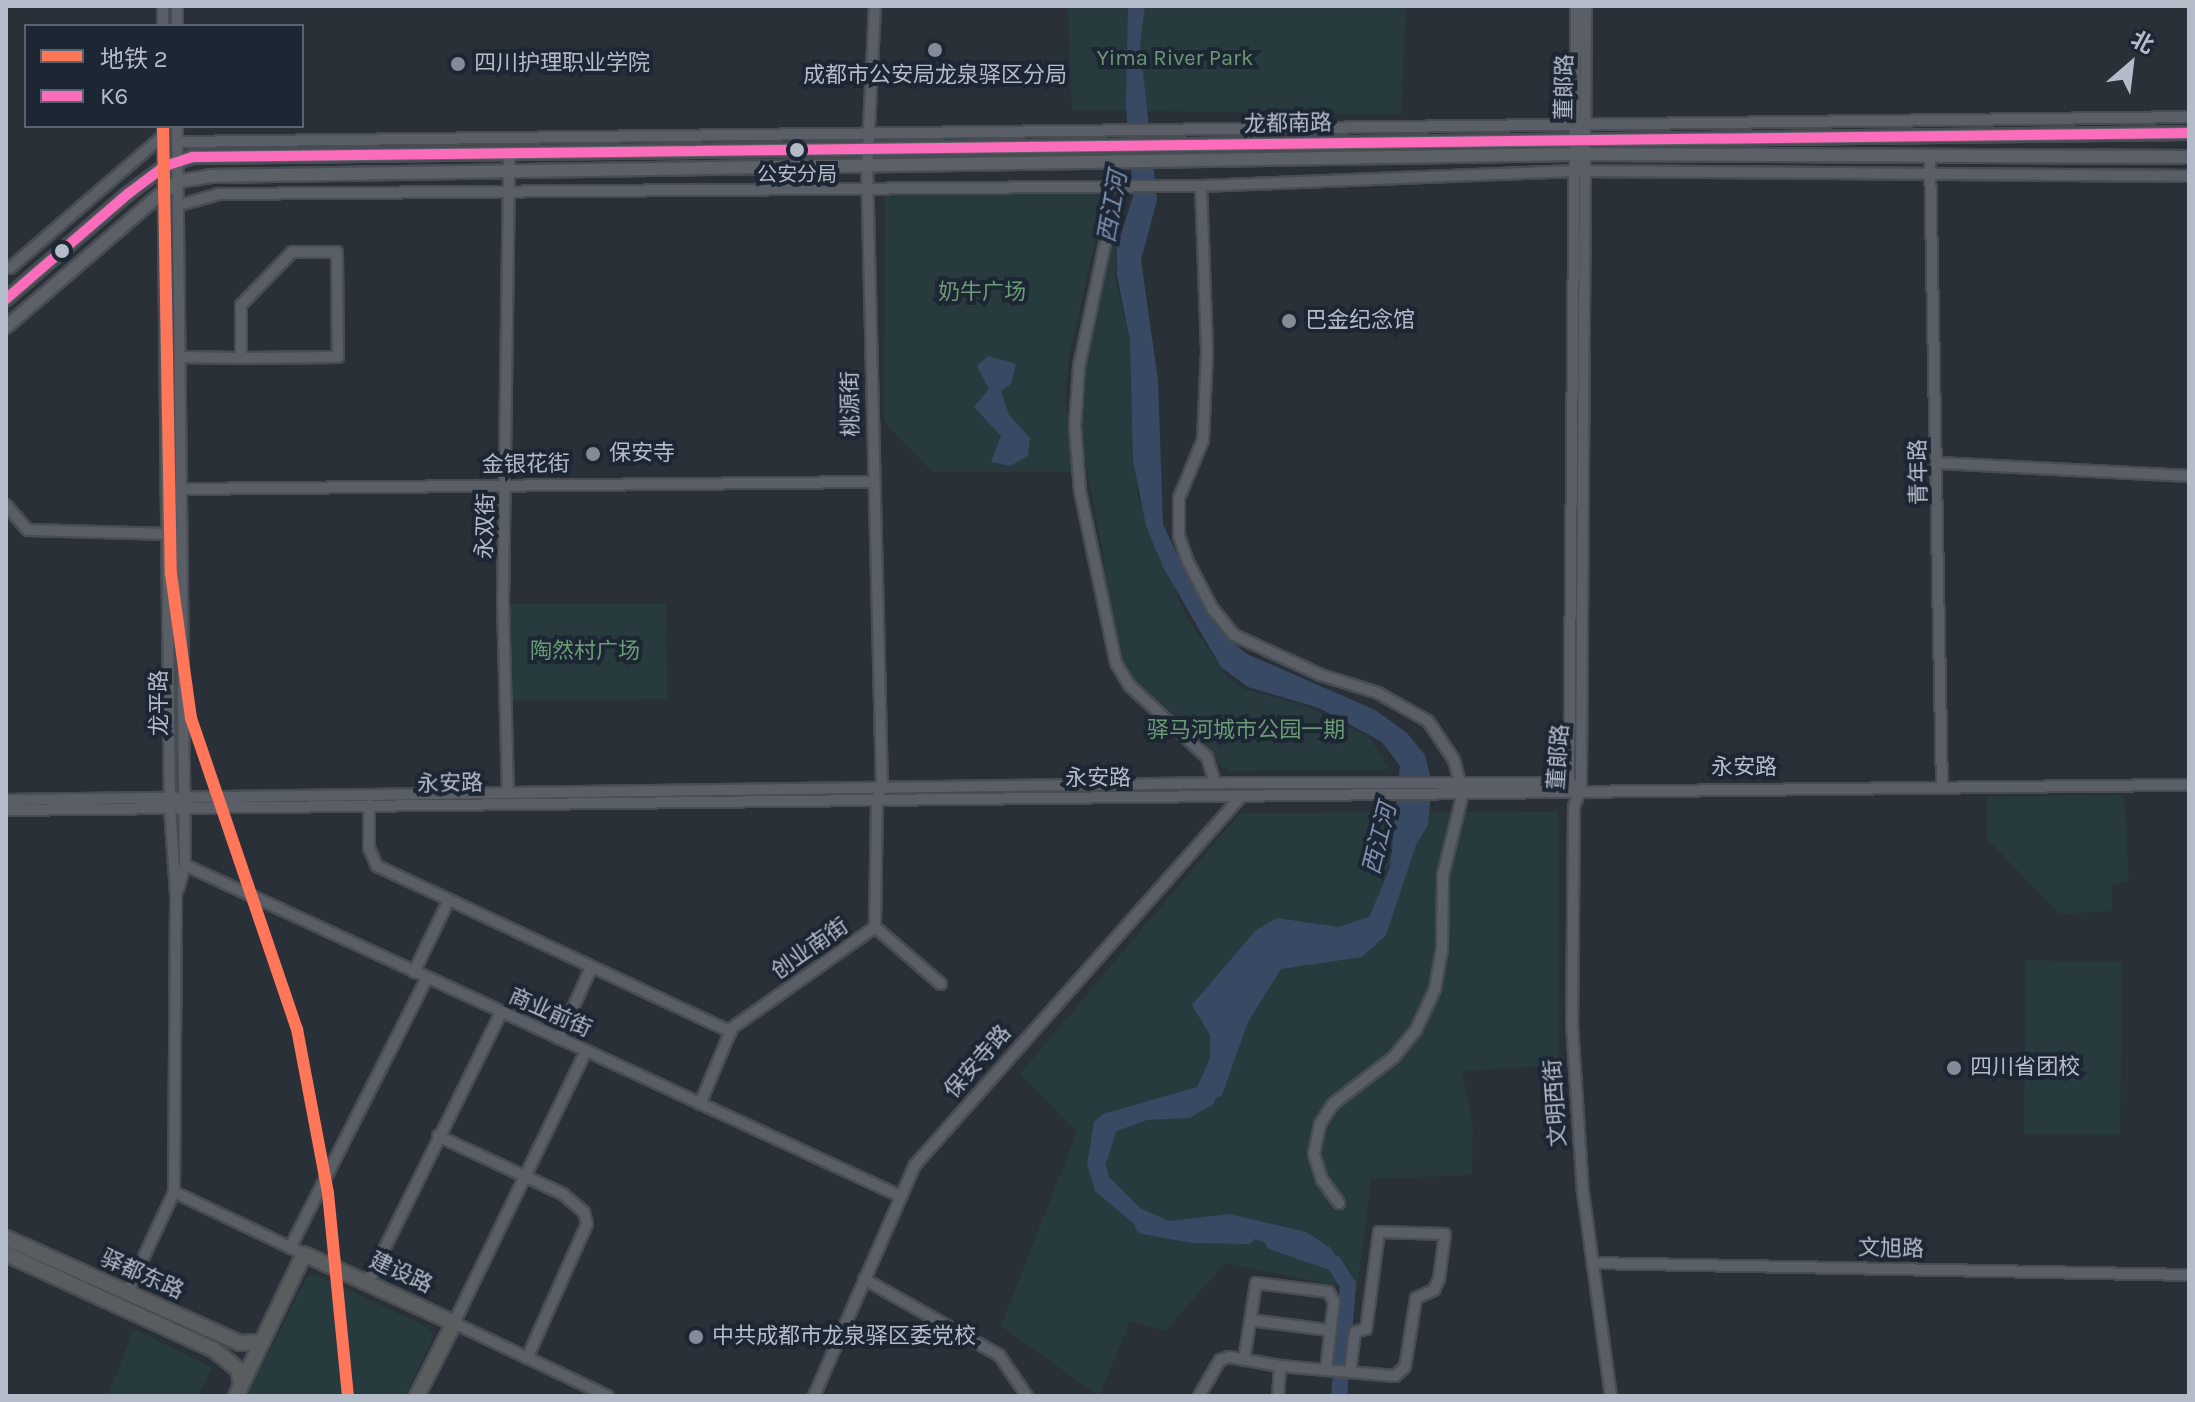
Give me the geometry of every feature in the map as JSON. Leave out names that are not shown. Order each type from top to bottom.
[{"type":"highway","name":"驿都东路","points":[[6,1238],[240,1343],[262,1342]]},
{"type":"highway","name":"建设路","points":[[297,1251],[454,1323]]},
{"type":"highway","name":"驿都东路","points":[[239,1391],[262,1342],[297,1251]]},
{"type":"highway","name":"驿都东路","points":[[6,1254],[213,1349],[238,1369],[239,1391]]},
{"type":"highway","points":[[417,1396],[454,1323]]},
{"type":"main road","name":"龙都南路","points":[[171,164],[215,157],[871,152],[1580,138],[2189,133]]},
{"type":"main road","name":"龙都南路","points":[[6,327],[165,190],[180,181],[1580,154],[2189,157]]},
{"type":"main road","points":[[6,299],[171,164]]},
{"type":"street","name":"桃源街","points":[[875,6],[871,152],[867,169],[872,482],[882,786],[877,800]]},
{"type":"street","name":"董郞路","points":[[1576,6],[1580,122],[1581,789]]},
{"type":"street","name":"董郞路","points":[[1580,122],[1586,6]]},
{"type":"street","points":[[177,142],[872,129],[2189,117]]},
{"type":"street","name":"龙平路","points":[[175,796],[165,190],[177,142],[177,128]]},
{"type":"street","points":[[23,284],[8,266],[163,131]]},
{"type":"street","name":"龙平路","points":[[127,1293],[174,1192],[180,181],[171,164],[163,131]]},
{"type":"street","name":"永双街","points":[[508,803],[503,604],[508,486],[509,155]]},
{"type":"street","name":"青年路","points":[[1930,158],[1934,175],[1942,787]]},
{"type":"street","points":[[180,205],[219,194],[1102,184],[1201,186],[1580,171],[2189,176]]},
{"type":"street","name":"董郞路","points":[[1572,800],[1569,783],[1580,171]]},
{"type":"street","points":[[1201,186],[1207,352],[1203,440],[1179,498],[1179,536],[1188,562],[1212,608],[1234,635],[1321,675],[1378,693],[1428,721],[1454,760],[1460,782]]},
{"type":"street","points":[[1112,210],[1079,366],[1075,426],[1080,491],[1116,663],[1130,686],[1207,757],[1215,784]]},
{"type":"street","points":[[180,357],[241,358],[338,357],[337,252],[292,252],[241,305],[241,358]]},
{"type":"street","points":[[1939,463],[2189,476]]},
{"type":"street","name":"金银花街","points":[[180,489],[872,482]]},
{"type":"street","points":[[6,505],[28,530],[169,534]]},
{"type":"street","points":[[6,800],[508,789],[1439,782],[1569,783],[1581,789]]},
{"type":"street","name":"永安路","points":[[6,810],[877,800],[1462,797],[1572,800],[1581,789],[2189,785]]},
{"type":"street","points":[[1339,1203],[1322,1180],[1314,1153],[1320,1124],[1333,1104],[1394,1057],[1416,1030],[1435,989],[1442,950],[1443,875],[1462,797]]},
{"type":"street","name":"保安寺路","points":[[814,1396],[915,1165],[1240,798]]},
{"type":"street","name":"创业南街","points":[[731,1032],[875,927],[877,800]]},
{"type":"street","name":"文明西街","points":[[1572,800],[1572,1037],[1592,1263],[1611,1396]]},
{"type":"street","points":[[369,805],[369,848],[377,866],[448,902],[731,1032],[700,1104]]},
{"type":"street","name":"龙平路","points":[[175,809],[185,865],[176,894]]},
{"type":"street","name":"商业前街","points":[[185,865],[900,1196]]},
{"type":"street","points":[[414,972],[448,902]]},
{"type":"street","points":[[875,927],[941,984]]},
{"type":"street","points":[[559,1039],[591,968]]},
{"type":"street","points":[[297,1251],[427,978]]},
{"type":"street","points":[[368,1282],[501,1013]]},
{"type":"street","points":[[454,1323],[523,1175],[586,1051]]},
{"type":"street","points":[[438,1136],[576,1202],[587,1224],[527,1358]]},
{"type":"street","name":"建设路","points":[[174,1192],[297,1251]]},
{"type":"street","points":[[1199,1396],[1220,1360],[1244,1360],[1280,1366],[1330,1370],[1349,1372],[1395,1376],[1405,1367],[1416,1298],[1434,1290],[1439,1279],[1445,1234],[1379,1232],[1366,1329],[1355,1332],[1349,1372]]},
{"type":"street","name":"文旭路","points":[[1592,1263],[2189,1275]]},
{"type":"street","points":[[864,1279],[999,1355],[1027,1396]]},
{"type":"street","points":[[1244,1360],[1256,1283],[1328,1292],[1334,1301],[1328,1330],[1330,1370]]},
{"type":"street","points":[[1250,1320],[1328,1330]]},
{"type":"street","name":"建设路","points":[[454,1323],[608,1396]]},
{"type":"street","points":[[1278,1396],[1280,1366]]},
{"type":"green space","name":"Yima River Park","points":[[1068,6],[1406,6],[1401,114],[1072,110]]},
{"type":"green space","name":"奶牛广场","points":[[1106,193],[1069,356],[1065,401],[1075,472],[932,472],[884,421],[885,194]]},
{"type":"green space","name":"驿马河城市公园一期","points":[[1116,193],[1124,193],[1115,277],[1130,341],[1138,498],[1186,617],[1229,679],[1244,689],[1308,707],[1369,737],[1390,769],[1231,771],[1221,766],[1198,733],[1136,684],[1122,656],[1110,627],[1103,552],[1082,443],[1082,377]]},
{"type":"green space","name":"陶然村广场","points":[[503,604],[666,604],[667,699],[504,700]]},
{"type":"green space","points":[[2124,795],[2129,882],[2112,884],[2112,911],[2060,914],[1987,839],[1987,797]]},
{"type":"green space","points":[[1558,812],[1558,1065],[1462,1071],[1473,1126],[1472,1175],[1371,1179],[1357,1290],[1225,1263],[1165,1331],[1130,1321],[1099,1396],[1001,1326],[1077,1132],[1020,1074],[1240,813]]},
{"type":"green space","points":[[2026,960],[2122,962],[2120,1135],[2024,1134]]},
{"type":"green space","points":[[314,1274],[427,1327],[434,1335],[405,1396],[246,1396],[307,1277]]},
{"type":"green space","points":[[134,1329],[212,1367],[198,1396],[108,1396]]},
{"type":"water","points":[[1128,6],[1145,6],[1140,45],[1157,200],[1141,260],[1158,381],[1163,524],[1189,580],[1235,644],[1247,654],[1375,710],[1407,733],[1425,755],[1432,784],[1428,825],[1416,845],[1386,935],[1362,957],[1281,969],[1248,1022],[1222,1095],[1196,1109],[1157,1109],[1103,1133],[1103,1153],[1109,1177],[1140,1208],[1169,1221],[1229,1214],[1306,1232],[1331,1248],[1341,1266],[1304,1245],[1282,1248],[1245,1236],[1139,1228],[1095,1191],[1087,1164],[1094,1122],[1103,1114],[1197,1087],[1210,1058],[1210,1035],[1192,1005],[1256,930],[1277,918],[1338,927],[1369,917],[1390,868],[1400,766],[1382,742],[1319,708],[1248,687],[1221,667],[1163,567],[1146,526],[1133,460],[1130,341],[1117,275],[1117,247],[1133,196],[1126,106]]},
{"type":"water","points":[[988,356],[1016,364],[1011,384],[1001,391],[1009,415],[1030,438],[1028,456],[1010,466],[991,462],[1001,436],[974,407],[989,389],[977,366]]},
{"type":"waterway","name":"西江河","points":[[1100,1157],[1110,1125],[1146,1112],[1187,1110],[1207,1099]]},
{"type":"waterway","name":"西江河","points":[[1143,1226],[1193,1235],[1247,1236]]},
{"type":"waterway","name":"西江河","points":[[1273,1242],[1334,1263],[1348,1285],[1339,1396]]},
{"type":"metro line","name":"2","points":[[163,128],[171,574],[191,718],[297,1029],[328,1193],[348,1396]]},
{"type":"transit line","name":"K6","points":[[6,299],[129,193],[165,166],[192,157],[2189,133]]},
{"type":"place","name":"成都市公安局龙泉驿区分局","points":[[935,50]]},
{"type":"place","name":"四川护理职业学院","points":[[458,64]]},
{"type":"place","name":"公安分局","points":[[797,150]]},
{"type":"place","name":"巴金纪念馆","points":[[1289,321]]},
{"type":"place","name":"保安寺","points":[[593,454]]},
{"type":"place","name":"四川省团校","points":[[1954,1068]]},
{"type":"place","name":"中共成都市龙泉驿区委党校","points":[[696,1337]]}]
